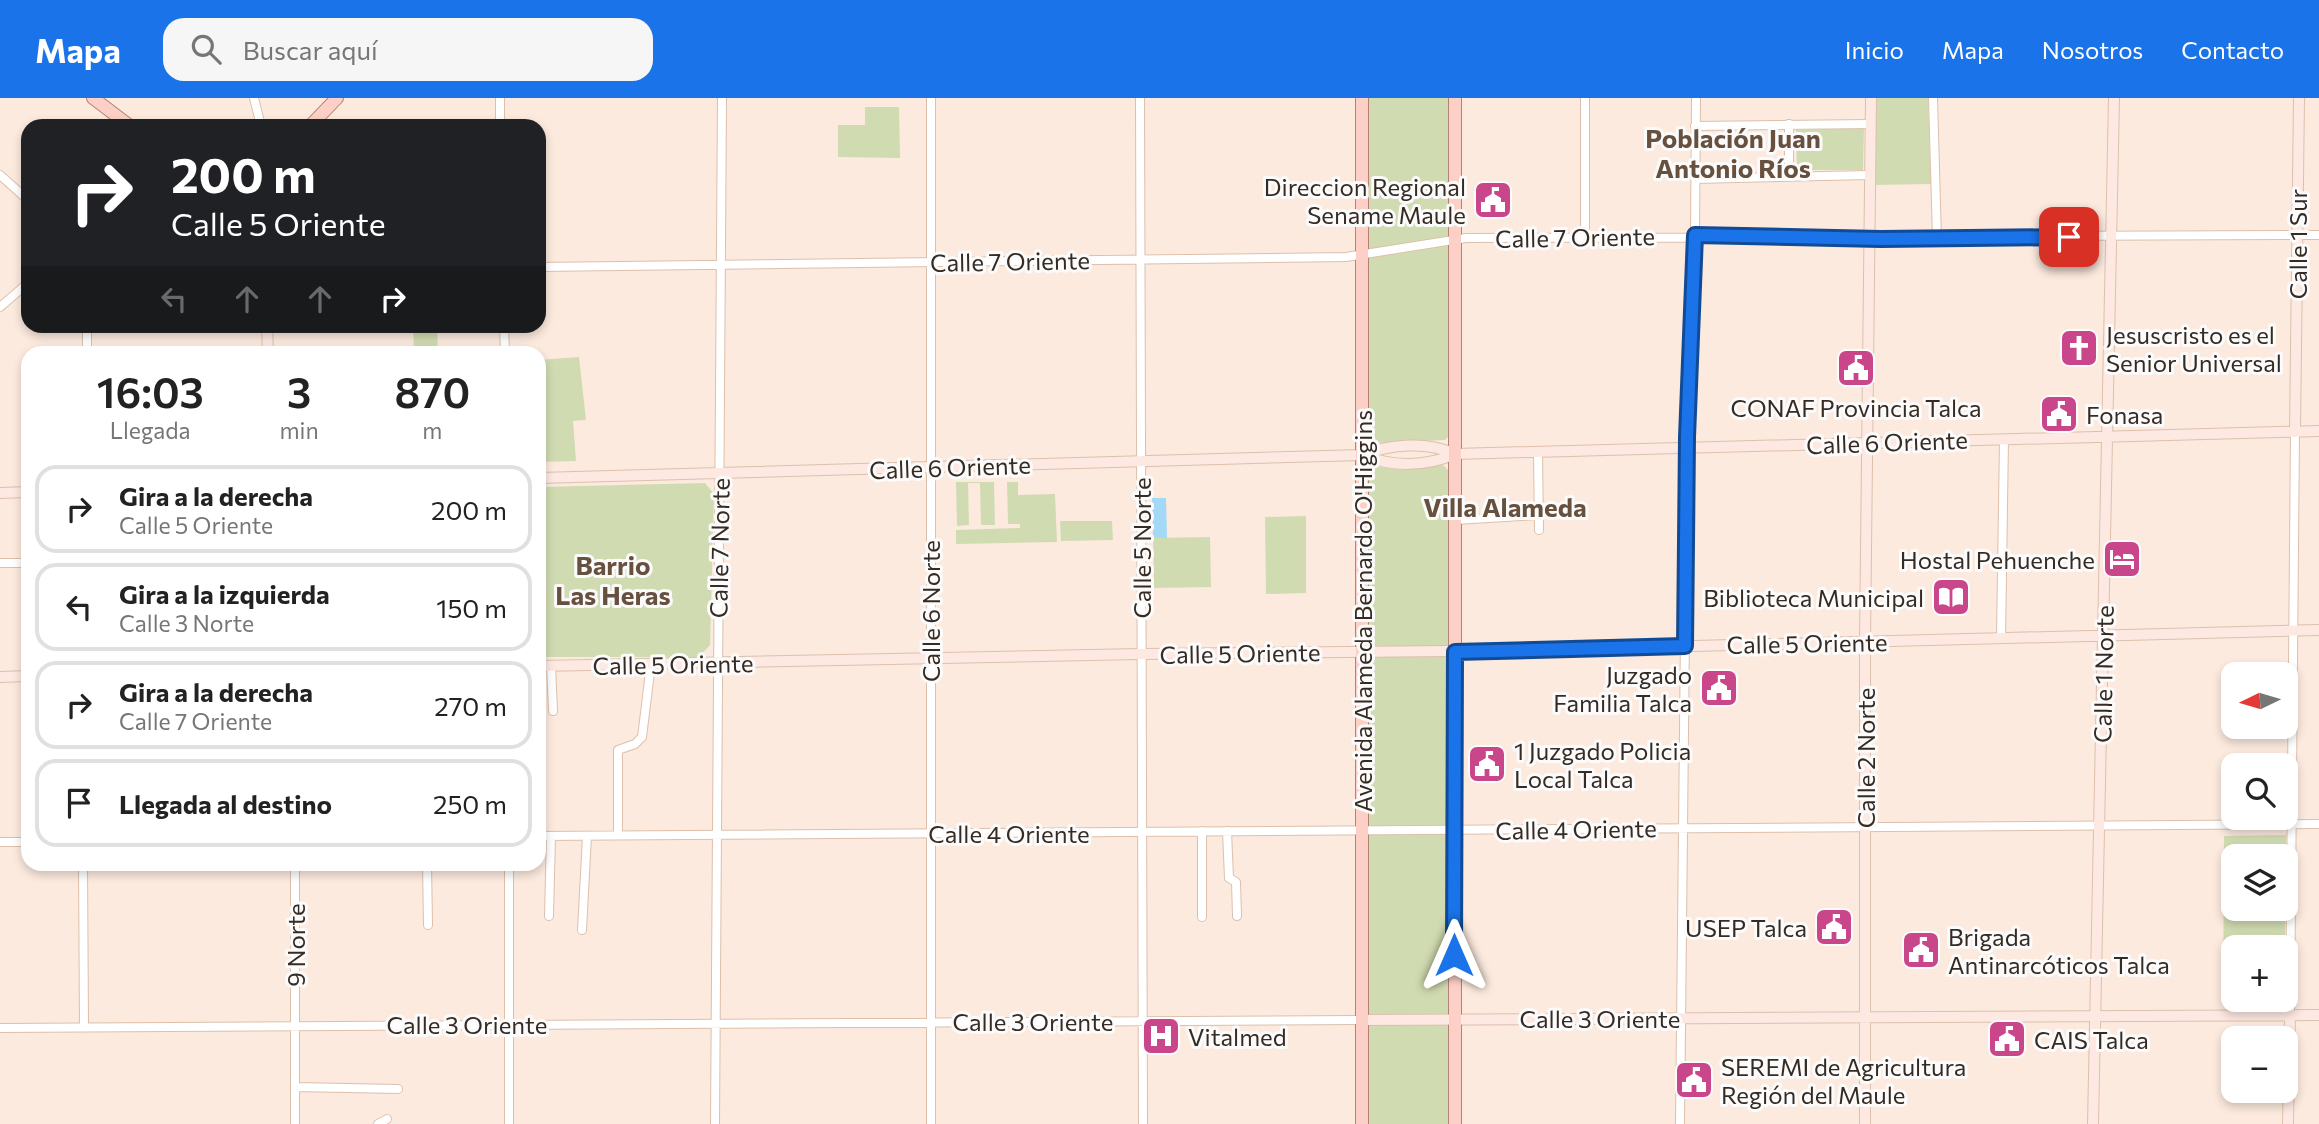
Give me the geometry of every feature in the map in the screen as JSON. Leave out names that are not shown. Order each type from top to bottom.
[{"type":"main road","points":[[93,98],[121,119]]},
{"type":"main road","points":[[317,119],[337,98]]},
{"type":"main road","name":"Avenida Alameda Bernardo O'Higgins","points":[[1362,98],[1362,1124]]},
{"type":"main road","points":[[1455,98],[1455,1124]]},
{"type":"main road","name":"Calle 2 Norte","points":[[1866,1124],[1865,642],[1871,98]]},
{"type":"main road","name":"Calle 1 Norte","points":[[2093,1124],[2114,98]]},
{"type":"main road","name":"Calle 1 Sur","points":[[2295,431],[2299,98]]},
{"type":"main road","name":"Calle 6 Oriente","points":[[546,478],[1362,455],[1383,448],[1408,446],[1455,454],[2319,430]]},
{"type":"main road","name":"Calle 6 Oriente","points":[[1362,455],[1394,464],[1412,464],[1455,454]]},
{"type":"main road","points":[[0,493],[21,492]]},
{"type":"main road","name":"Calle 5 Oriente","points":[[546,666],[1140,654],[1455,652],[2319,630]]},
{"type":"main road","points":[[0,677],[21,676]]},
{"type":"main road","points":[[2288,1124],[2290,1015]]},
{"type":"main road","name":"Calle 3 Oriente","points":[[1362,1020],[2319,1015]]},
{"type":"street","points":[[254,98],[259,119]]},
{"type":"street","points":[[500,98],[500,119]]},
{"type":"street","name":"Calle 7 Norte","points":[[715,1124],[718,1023],[722,98]]},
{"type":"street","name":"Calle 6 Norte","points":[[931,98],[931,1124]]},
{"type":"street","name":"Calle 5 Norte","points":[[1139,98],[1143,1124]]},
{"type":"street","points":[[1585,98],[1585,237]]},
{"type":"street","points":[[1680,1124],[1687,448],[1695,235],[1696,98]]},
{"type":"street","points":[[1933,98],[1937,239]]},
{"type":"street","points":[[1789,124],[1789,176]]},
{"type":"street","points":[[1695,126],[1871,124]]},
{"type":"street","points":[[0,175],[21,194]]},
{"type":"street","points":[[1695,179],[1870,175]]},
{"type":"street","name":"Calle 7 Oriente","points":[[546,267],[1363,254],[1455,238],[1695,235],[1937,239],[2319,235]]},
{"type":"street","points":[[1,305],[21,289]]},
{"type":"street","points":[[2292,753],[2295,431]]},
{"type":"street","points":[[2001,639],[2004,439]]},
{"type":"street","points":[[1538,452],[1539,530]]},
{"type":"street","points":[[1456,520],[1538,515]]},
{"type":"street","points":[[0,563],[21,563]]},
{"type":"street","points":[[618,835],[618,750],[635,744],[642,737],[651,664]]},
{"type":"street","points":[[551,666],[553,711]]},
{"type":"street","name":"Calle 4 Oriente","points":[[2298,825],[2319,824]]},
{"type":"street","name":"Calle 4 Oriente","points":[[546,836],[2221,825]]},
{"type":"street","points":[[2290,1015],[2291,830]]},
{"type":"street","points":[[1202,831],[1202,917]]},
{"type":"street","points":[[1227,831],[1227,870],[1229,878],[1236,882],[1237,916]]},
{"type":"street","points":[[549,916],[551,836]]},
{"type":"street","points":[[582,930],[587,836]]},
{"type":"street","points":[[0,842],[21,842]]},
{"type":"street","points":[[83,871],[84,1026]]},
{"type":"street","name":"9 Norte","points":[[295,871],[295,1124]]},
{"type":"street","points":[[426,871],[428,925]]},
{"type":"street","points":[[509,871],[509,1124]]},
{"type":"street","name":"Calle 3 Oriente","points":[[0,1028],[1362,1020]]},
{"type":"street","points":[[295,1087],[398,1089]]},
{"type":"street","points":[[378,1124],[387,1119]]},
{"type":"green space","points":[[1367,98],[1450,98],[1449,436],[1445,440],[1372,443],[1368,439]]},
{"type":"green space","points":[[1876,98],[1928,98],[1931,184],[1874,185]]},
{"type":"green space","points":[[865,107],[899,107],[900,158],[838,157],[838,125],[865,125]]},
{"type":"green space","points":[[1864,127],[1863,170],[1797,170],[1796,130]]},
{"type":"green space","points":[[413,333],[437,333],[438,346],[414,346]]},
{"type":"green space","points":[[579,357],[586,420],[573,421],[576,461],[546,462],[546,359]]},
{"type":"green space","points":[[1443,465],[1449,471],[1450,1124],[1367,1124],[1368,468],[1371,466],[1404,470]]},
{"type":"green space","points":[[956,482],[994,482],[995,525],[981,525],[980,483],[968,483],[969,525],[957,526]]},
{"type":"green space","points":[[1007,482],[1018,482],[1018,495],[1055,494],[1057,542],[956,544],[956,530],[1020,528],[1020,524],[1008,524]]},
{"type":"green space","points":[[705,483],[714,494],[710,645],[699,657],[546,657],[546,487]]},
{"type":"green space","points":[[1306,516],[1306,593],[1266,594],[1265,517]]},
{"type":"green space","points":[[1060,521],[1112,521],[1113,540],[1061,541]]},
{"type":"green space","points":[[1210,537],[1211,587],[1154,588],[1153,538]]},
{"type":"green space","points":[[2286,835],[2286,844],[2224,844],[2224,836]]},
{"type":"green space","points":[[2223,921],[2285,921],[2285,935],[2223,935]]},
{"type":"water","points":[[1152,498],[1166,498],[1167,538],[1153,538]]},
{"type":"place","name":"Direccion Regional Sename Maule","points":[[1493,200]]},
{"type":"place","name":"Jesuscristo es el Senior Universal","points":[[2079,348]]},
{"type":"place","name":"CONAF Provincia Talca","points":[[1856,368]]},
{"type":"place","name":"Fonasa","points":[[2059,414]]},
{"type":"place","name":"Hostal Pehuenche","points":[[2122,559]]},
{"type":"place","name":"Biblioteca Municipal","points":[[1951,597]]},
{"type":"place","name":"Juzgado Familia Talca","points":[[1719,688]]},
{"type":"place","name":"1 Juzgado Policia Local Talca","points":[[1487,764]]},
{"type":"place","name":"USEP Talca","points":[[1834,927]]},
{"type":"place","name":"Brigada Antinarcóticos Talca","points":[[1921,950]]},
{"type":"place","name":"Vitalmed","points":[[1161,1036]]},
{"type":"place","name":"CAIS Talca","points":[[2007,1039]]},
{"type":"place","name":"SEREMI de Agricultura Región del Maule","points":[[1694,1080]]},
{"type":"district","name":"Población Juan Antonio Ríos","points":[[1733,152]]},
{"type":"district","name":"Villa Alameda","points":[[1505,506]]},
{"type":"district","name":"Barrio Las Heras","points":[[613,579]]},
{"type":"route","points":[[1454,955],[1455,652],[1685,646],[1687,437],[1695,235],[1881,239],[2069,237]]}]
